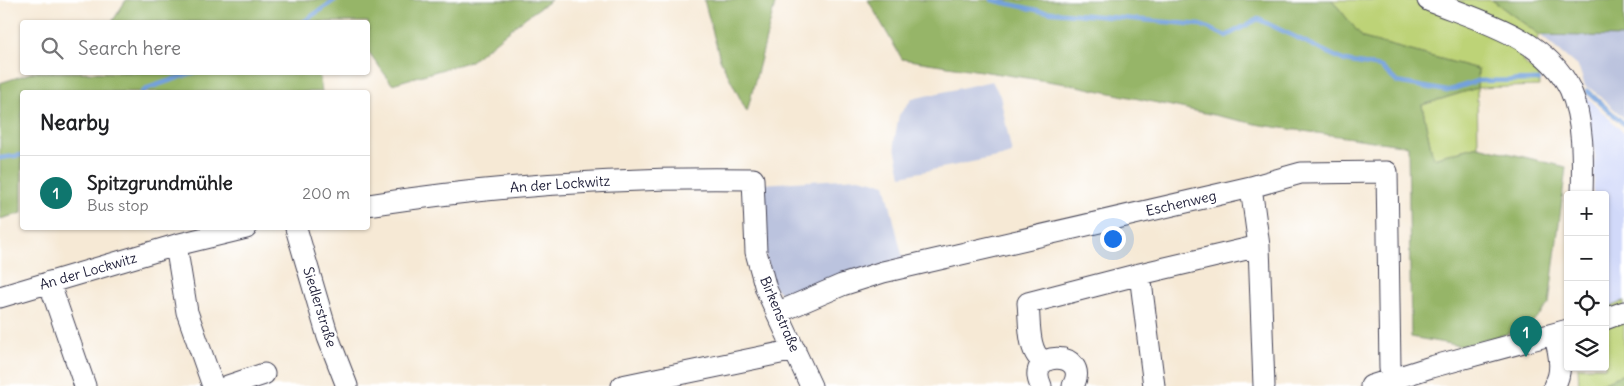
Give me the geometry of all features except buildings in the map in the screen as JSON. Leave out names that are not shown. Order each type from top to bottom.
[{"type":"street","points":[[1428,0],[1518,38],[1548,58],[1570,90],[1578,115],[1582,191]]},
{"type":"street","name":"Eschenweg","points":[[779,312],[842,285],[883,272],[1251,188],[1301,173],[1387,172],[1390,368],[1397,381]]},
{"type":"street","name":"An der Lockwitz","points":[[370,205],[530,185],[610,180],[754,179]]},
{"type":"street","name":"Birkenstraße","points":[[754,179],[756,252],[766,288],[779,312],[811,386]]},
{"type":"street","points":[[1251,188],[1259,246],[1264,386]]},
{"type":"street","name":"An der Lockwitz","points":[[0,296],[176,245],[238,230]]},
{"type":"street","name":"Siedlerstraße","points":[[297,230],[328,337],[347,386]]},
{"type":"street","points":[[176,245],[187,312],[213,386]]},
{"type":"street","points":[[1044,362],[1037,359],[1033,351],[1028,304],[1140,274],[1259,246]]},
{"type":"street","points":[[1140,274],[1154,386]]},
{"type":"street","points":[[49,282],[85,386]]},
{"type":"street","points":[[1609,318],[1624,312]]},
{"type":"street","points":[[1371,386],[1397,381],[1561,332],[1558,377],[1554,386]]},
{"type":"street","points":[[622,386],[795,350]]},
{"type":"street","points":[[1041,386],[1038,373],[1044,362],[1055,357],[1068,360],[1075,371],[1073,386]]},
{"type":"street","points":[[228,386],[264,374]]},
{"type":"shaded area","points":[[1540,35],[1624,37],[1624,118],[1594,91],[1585,86],[1579,68]]},
{"type":"shaded area","points":[[992,81],[1000,96],[1012,154],[901,176],[894,142],[899,115],[912,99]]},
{"type":"shaded area","points":[[1585,95],[1624,133],[1624,301],[1609,307],[1609,191],[1593,191],[1595,156]]},
{"type":"shaded area","points":[[859,178],[885,184],[903,259],[793,296],[780,293],[770,282],[765,253],[761,184]]},
{"type":"green space","points":[[126,0],[551,0],[526,17],[471,61],[392,84],[370,54],[370,20],[113,20]]},
{"type":"green space","points":[[704,0],[776,0],[747,112],[720,59]]},
{"type":"green space","points":[[868,0],[1332,0],[1363,38],[1478,69],[1477,88],[1422,105],[1433,158],[1478,146],[1566,167],[1549,304],[1526,329],[1461,346],[1411,337],[1408,146],[1261,125],[1073,85],[902,59]]},
{"type":"green space","points":[[1332,0],[1492,0],[1540,35],[1522,61],[1539,75],[1540,86],[1477,88],[1478,69],[1363,38]]},
{"type":"green space","points":[[1492,0],[1624,0],[1624,37],[1540,35]]},
{"type":"green space","points":[[25,75],[319,75],[322,90],[20,90],[20,214],[0,219],[0,83]]},
{"type":"green space","points":[[1477,88],[1478,146],[1433,158],[1422,105]]},
{"type":"green space","points":[[1624,301],[1624,374],[1594,386],[1579,386],[1578,371],[1609,371],[1609,307]]},
{"type":"green space","points":[[1624,374],[1624,386],[1594,386]]},
{"type":"waterway","points":[[306,20],[335,0]]},
{"type":"waterway","points":[[992,0],[1041,11],[1201,25],[1226,36],[1258,19],[1345,61],[1381,67],[1397,82],[1447,91],[1477,81],[1539,80]]},
{"type":"waterway","points":[[145,90],[186,75]]},
{"type":"waterway","points":[[1587,91],[1624,124]]},
{"type":"waterway","points":[[0,158],[20,155]]},
{"type":"place","name":"Spitzgrundmühle","points":[[1526,357]]}]
